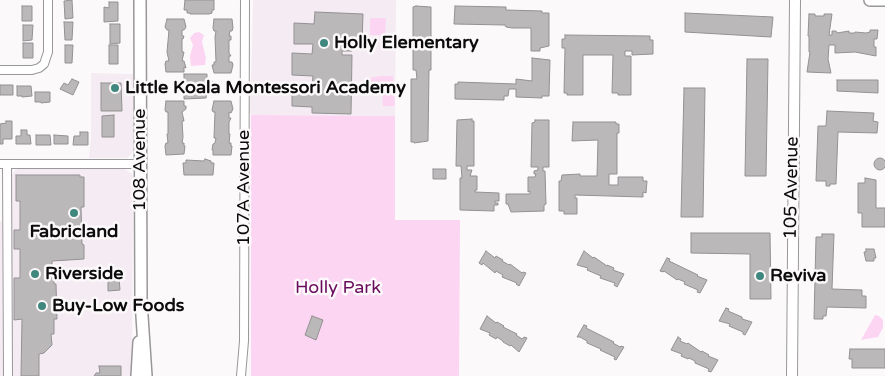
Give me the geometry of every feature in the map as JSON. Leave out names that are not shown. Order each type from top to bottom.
[{"type":"main road","name":"108 Avenue","points":[[137,376],[141,320],[140,0]]},
{"type":"main road","points":[[870,0],[885,0]]},
{"type":"main road","name":"108 Avenue","points":[[141,320],[146,376]]},
{"type":"street","points":[[0,70],[32,70],[44,64],[48,52],[48,0]]},
{"type":"street","name":"107A Avenue","points":[[241,376],[244,335],[245,0]]},
{"type":"street","name":"105 Avenue","points":[[792,376],[795,0]]},
{"type":"street","points":[[8,376],[4,164],[140,164]]},
{"type":"shaded area","name":"Holly Elementary","points":[[253,0],[396,0],[395,116],[251,115],[248,109],[248,92],[251,86]]},
{"type":"shaded area","points":[[91,73],[133,74],[133,151],[127,158],[89,158],[91,137]]},
{"type":"shaded area","points":[[124,169],[133,176],[132,376],[11,376],[12,175],[15,170]]},
{"type":"shaded area","points":[[0,221],[2,221],[3,376],[0,376]]},
{"type":"green space","points":[[370,18],[386,18],[385,35],[370,35]]},
{"type":"green space","points":[[199,32],[204,35],[202,42],[206,58],[205,65],[191,66],[190,56],[193,45],[190,38],[194,33]]},
{"type":"green space","points":[[393,76],[395,106],[383,106],[382,91],[368,87],[365,84],[365,79]]},
{"type":"green space","name":"Holly Park","points":[[251,115],[395,116],[395,220],[460,220],[459,376],[251,376]]},
{"type":"green space","points":[[875,315],[883,320],[883,328],[878,337],[861,340]]},
{"type":"building","points":[[72,0],[73,18],[65,19],[64,1]]},
{"type":"building","points":[[185,0],[214,0],[214,10],[209,14],[187,13],[187,10],[184,10]]},
{"type":"building","points":[[109,2],[118,2],[118,21],[104,22],[104,7],[109,8]]},
{"type":"building","points":[[22,6],[32,6],[32,21],[22,21]]},
{"type":"building","points":[[455,6],[506,7],[506,10],[542,11],[542,13],[549,13],[549,46],[540,48],[540,51],[531,51],[531,28],[512,28],[505,25],[454,24]]},
{"type":"building","points":[[413,7],[431,7],[431,70],[429,70],[428,141],[414,143],[411,142],[411,79],[417,79],[416,70],[413,70]]},
{"type":"building","points":[[315,12],[363,14],[362,43],[352,43],[352,51],[342,51],[342,55],[352,55],[351,114],[312,113],[312,107],[292,106],[292,85],[312,85],[313,76],[292,75],[292,53],[312,54],[313,44],[294,44],[294,23],[314,24]]},
{"type":"building","points":[[685,13],[773,17],[771,37],[685,32]]},
{"type":"building","points":[[809,14],[824,16],[824,14],[832,14],[829,35],[832,35],[832,31],[837,33],[849,31],[849,33],[866,33],[870,32],[870,30],[878,30],[877,39],[874,39],[876,56],[855,52],[835,53],[835,45],[829,45],[828,59],[831,73],[807,72],[810,52],[808,36]]},
{"type":"building","points":[[167,19],[184,19],[186,27],[182,30],[182,36],[184,36],[182,39],[182,52],[184,52],[182,61],[184,61],[186,68],[184,67],[184,72],[166,72],[165,64],[166,61],[169,61],[167,52],[169,30],[165,27]]},
{"type":"building","points":[[214,19],[232,19],[233,28],[229,36],[231,36],[231,40],[229,40],[229,53],[231,56],[229,56],[229,62],[232,62],[233,65],[231,73],[214,73],[212,65],[216,62],[216,31],[213,28]]},
{"type":"building","points":[[64,22],[73,22],[72,40],[65,40]]},
{"type":"building","points":[[110,24],[120,24],[120,43],[110,44]]},
{"type":"building","points":[[23,25],[33,25],[32,40],[23,41]]},
{"type":"building","points":[[565,35],[650,36],[650,40],[653,40],[653,54],[632,55],[632,51],[625,51],[625,56],[631,56],[631,95],[612,93],[613,55],[583,55],[583,95],[567,95],[567,93],[564,93],[565,48],[562,48],[562,39],[565,39]]},
{"type":"building","points":[[23,43],[33,43],[33,58],[23,58]]},
{"type":"building","points":[[65,45],[73,45],[72,63],[65,63]]},
{"type":"building","points":[[109,45],[118,45],[118,64],[109,64]]},
{"type":"building","points":[[532,58],[550,60],[549,96],[542,96],[542,98],[516,97],[516,89],[509,89],[508,96],[504,96],[504,100],[455,99],[455,84],[458,84],[458,82],[516,84],[516,79],[532,81]]},
{"type":"building","points":[[747,59],[768,59],[766,176],[745,176]]},
{"type":"building","points":[[184,74],[207,74],[207,81],[212,81],[212,92],[207,92],[206,98],[184,99]]},
{"type":"building","points":[[72,79],[79,82],[73,95],[60,89],[64,83],[68,85]]},
{"type":"building","points":[[837,80],[878,80],[878,93],[837,91]]},
{"type":"building","points":[[101,83],[121,83],[122,111],[101,111]]},
{"type":"building","points":[[0,85],[13,85],[13,95],[0,95]]},
{"type":"building","points":[[17,86],[31,86],[32,96],[17,96]]},
{"type":"building","points":[[684,88],[705,88],[703,217],[681,217]]},
{"type":"building","points":[[35,92],[50,92],[50,102],[35,102]]},
{"type":"building","points":[[166,101],[184,101],[184,106],[186,106],[186,109],[182,112],[184,121],[182,121],[182,143],[185,146],[184,154],[166,155],[168,112],[165,110]]},
{"type":"building","points":[[214,101],[231,101],[233,109],[231,113],[229,112],[229,118],[231,118],[229,122],[229,143],[232,146],[231,155],[213,155],[213,144],[216,138],[214,138],[215,112],[212,110]]},
{"type":"building","points":[[827,111],[874,113],[873,121],[878,122],[877,133],[838,132],[836,184],[830,184],[830,186],[826,186],[826,181],[816,181],[818,126],[826,126]]},
{"type":"building","points":[[114,115],[114,137],[102,137],[102,116]]},
{"type":"building","points":[[472,119],[474,121],[474,166],[467,166],[467,170],[472,170],[470,176],[477,176],[477,190],[475,192],[499,193],[499,201],[495,201],[498,205],[494,205],[494,211],[460,210],[460,178],[462,178],[461,166],[456,166],[457,120]]},
{"type":"building","points":[[535,120],[549,120],[549,167],[543,167],[543,171],[545,171],[546,204],[544,205],[544,211],[511,212],[508,204],[506,204],[506,194],[530,194],[530,191],[528,192],[528,177],[535,177],[534,171],[538,170],[538,167],[531,167],[532,123]]},
{"type":"building","points":[[6,121],[12,121],[12,139],[3,139],[3,144],[0,144],[0,124],[6,123]]},
{"type":"building","points":[[573,122],[616,122],[616,124],[619,124],[619,133],[617,133],[617,174],[609,174],[609,185],[618,185],[618,177],[643,177],[643,181],[647,181],[646,193],[643,192],[643,197],[575,195],[575,198],[577,198],[577,214],[564,214],[564,211],[559,211],[559,181],[561,181],[562,175],[580,174],[580,176],[597,176],[598,140],[572,141]]},
{"type":"building","points":[[21,130],[27,130],[27,135],[30,135],[31,144],[16,144],[16,136],[21,136]]},
{"type":"building","points":[[80,132],[88,132],[88,145],[73,145],[74,136],[80,136]]},
{"type":"building","points":[[36,135],[50,135],[51,145],[36,145]]},
{"type":"building","points":[[54,135],[68,136],[68,144],[54,144]]},
{"type":"building","points":[[880,158],[886,164],[880,170],[874,164]]},
{"type":"building","points":[[205,159],[214,163],[213,175],[184,175],[183,163],[186,163],[186,160],[204,161]]},
{"type":"building","points":[[433,169],[446,169],[446,179],[433,179]]},
{"type":"building","points":[[16,175],[80,175],[80,177],[84,177],[84,207],[81,207],[84,259],[52,261],[52,279],[54,279],[54,284],[56,284],[57,319],[54,319],[54,334],[51,334],[52,345],[44,353],[39,354],[39,376],[21,376],[22,319],[14,320],[14,278],[20,278],[20,249],[14,249],[14,230],[20,230],[20,201],[16,201]]},
{"type":"building","points":[[865,178],[876,180],[876,208],[885,208],[885,227],[862,227],[862,213],[858,213],[858,183],[865,183]]},
{"type":"building","name":"Reviva","points":[[691,233],[770,233],[771,299],[750,299],[750,254],[691,253]]},
{"type":"building","points":[[822,234],[834,234],[832,289],[862,290],[862,296],[866,296],[866,308],[827,307],[826,316],[823,316],[823,319],[814,319],[816,237],[822,237]]},
{"type":"building","points":[[866,249],[874,249],[876,258],[874,258],[874,261],[866,261],[864,252],[866,252]]},
{"type":"building","points":[[486,251],[522,273],[526,273],[519,286],[517,283],[502,277],[503,275],[496,271],[495,273],[483,263],[482,265],[479,263]]},
{"type":"building","points":[[584,251],[607,266],[614,268],[613,270],[624,274],[617,287],[614,285],[615,283],[600,278],[601,276],[587,270],[588,268],[577,265]]},
{"type":"building","points":[[667,258],[670,259],[669,261],[707,280],[700,293],[697,292],[698,290],[684,284],[685,282],[677,280],[664,271],[660,271]]},
{"type":"building","points":[[108,278],[119,278],[120,290],[108,291]]},
{"type":"building","points":[[726,308],[729,309],[728,311],[742,317],[742,319],[752,322],[745,335],[743,332],[729,326],[730,324],[719,321]]},
{"type":"building","points":[[312,316],[323,320],[316,340],[305,335]]},
{"type":"building","points":[[487,316],[522,339],[524,337],[527,338],[519,352],[511,345],[497,337],[496,339],[489,335],[490,333],[480,329]]},
{"type":"building","points":[[584,325],[587,326],[586,328],[620,347],[624,347],[616,360],[614,359],[615,357],[577,337]]},
{"type":"building","points":[[678,337],[681,339],[680,341],[688,343],[718,360],[711,372],[708,371],[709,369],[695,363],[695,361],[671,350]]},
{"type":"building","points":[[850,349],[885,349],[885,368],[852,368],[852,359],[849,359]]},
{"type":"building","points":[[99,366],[121,366],[121,376],[94,376],[96,373],[100,373]]},
{"type":"place","name":"Holly Elementary","points":[[324,43]]},
{"type":"place","name":"Little Koala Montessori Academy","points":[[115,88]]},
{"type":"place","name":"Fabricland","points":[[74,213]]},
{"type":"place","name":"Riverside","points":[[35,274]]},
{"type":"place","name":"Reviva","points":[[760,276]]},
{"type":"place","name":"Buy-Low Foods","points":[[42,306]]}]
